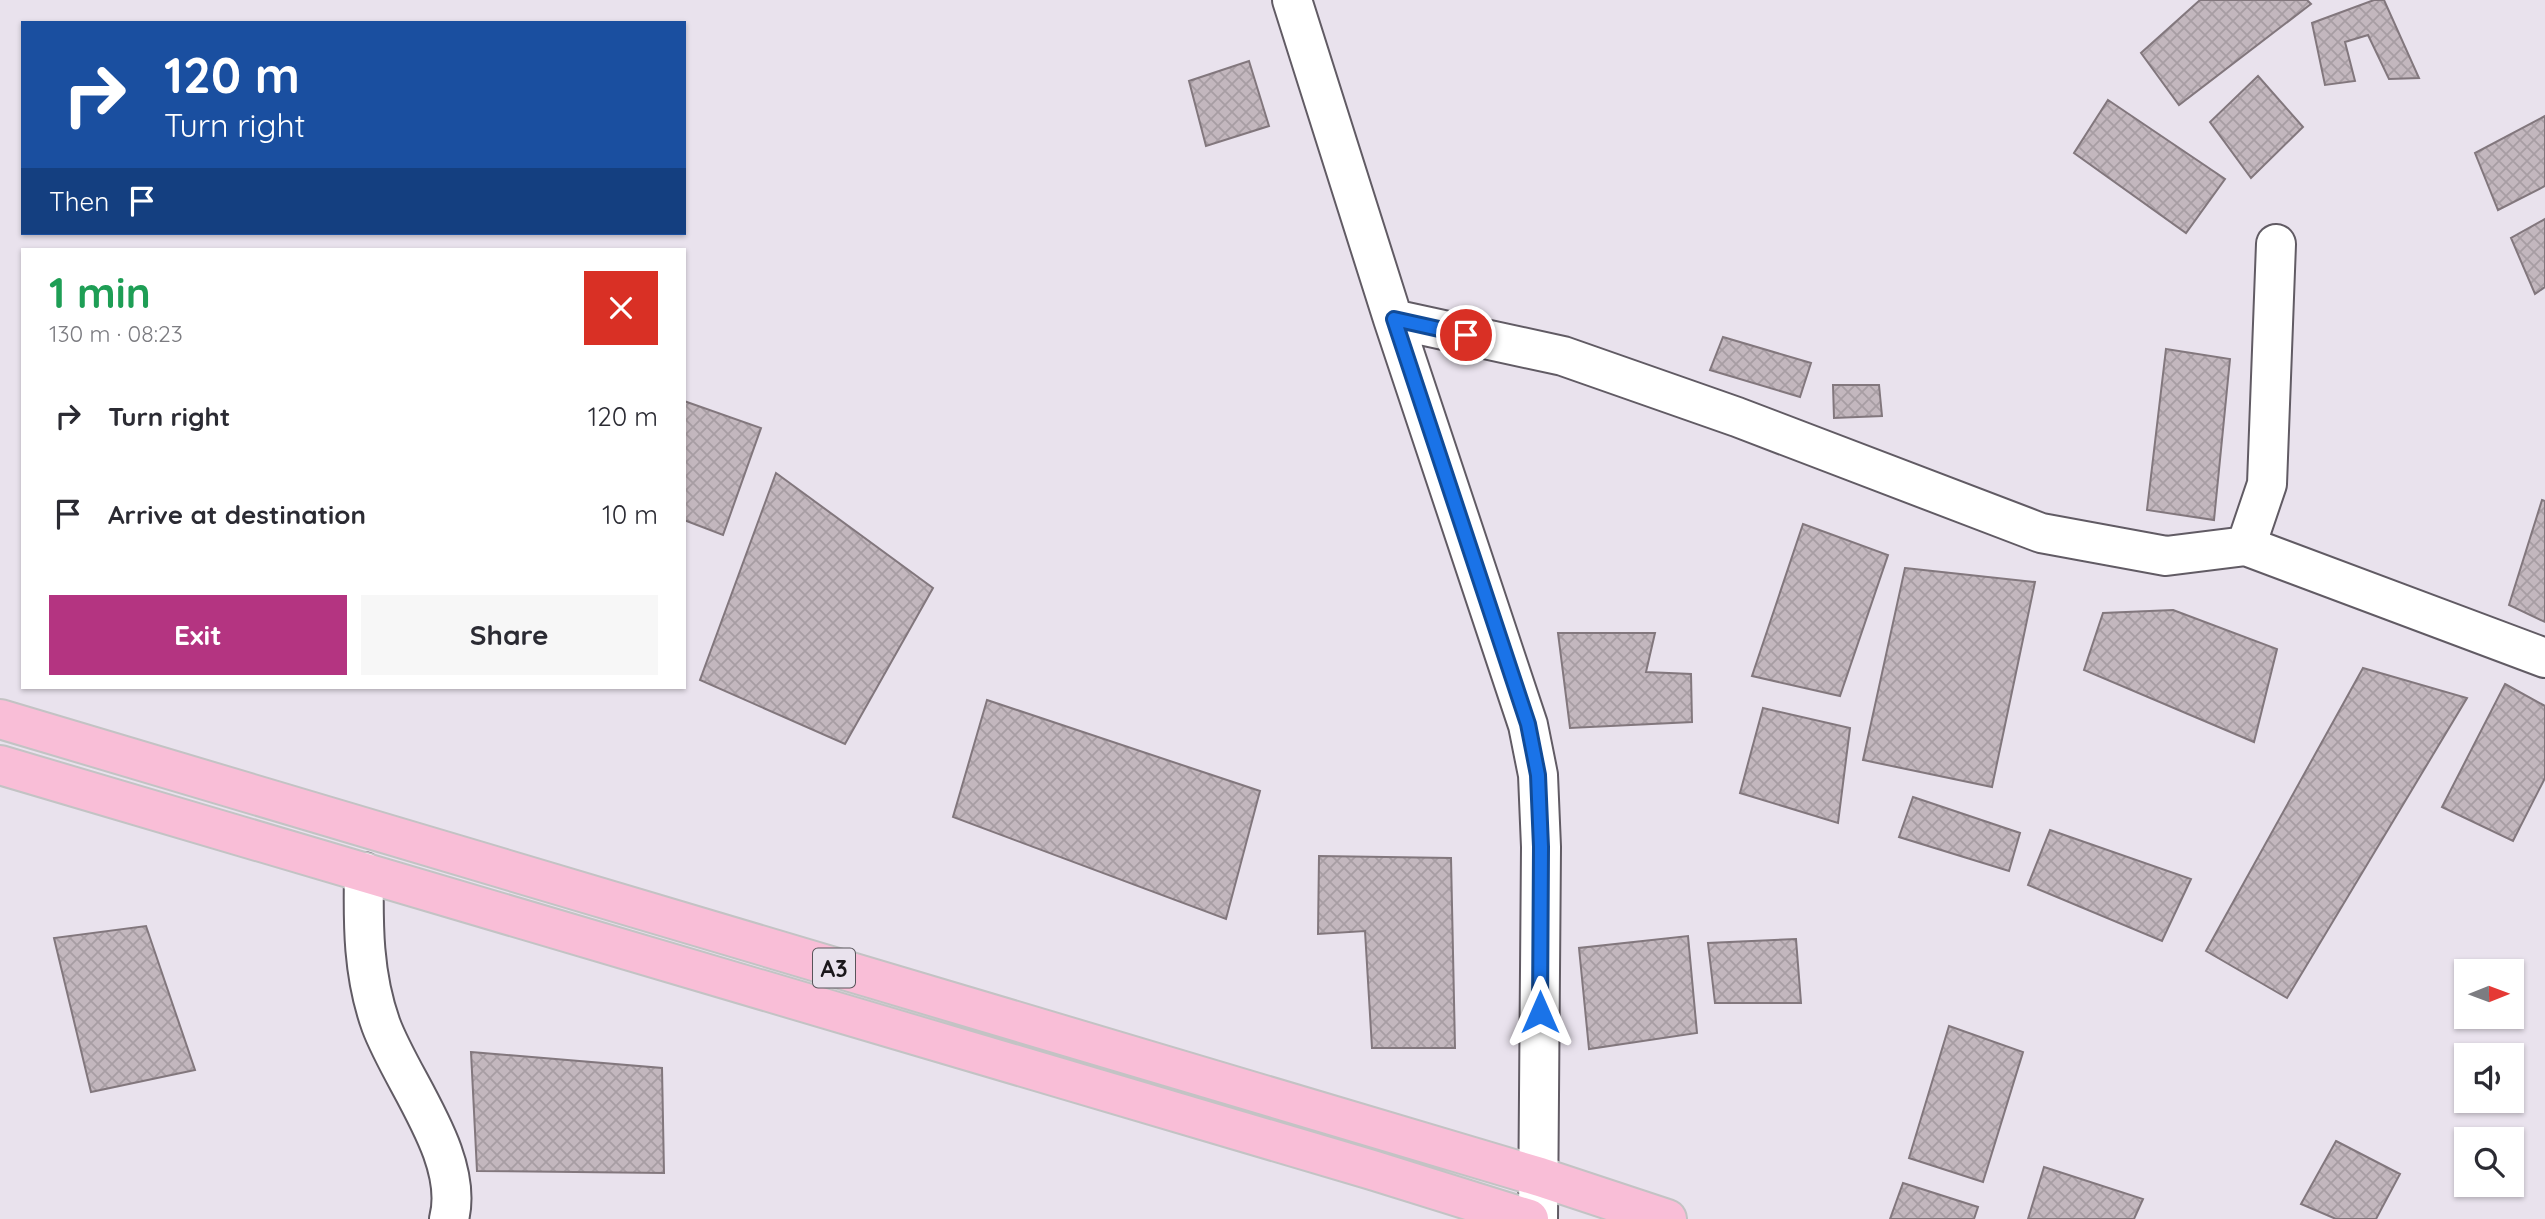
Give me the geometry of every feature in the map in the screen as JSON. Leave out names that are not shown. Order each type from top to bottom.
[{"type":"main road","name":"A3","points":[[0,719],[1540,1177],[1667,1219]]},
{"type":"main road","name":"A3","points":[[0,765],[1372,1170],[1529,1219]]},
{"type":"street","points":[[1292,0],[1528,724],[1538,775],[1541,847],[1538,1219]]},
{"type":"street","points":[[2246,546],[2267,484],[2276,244]]},
{"type":"street","points":[[1394,319],[1563,356],[1737,418],[2040,533],[2166,556],[2246,546],[2545,658]]},
{"type":"street","points":[[364,872],[363,926],[368,982],[382,1027],[434,1129],[450,1183],[452,1206],[449,1219]]},
{"type":"building","points":[[2200,0],[2307,0],[2311,4],[2179,105],[2141,53]]},
{"type":"building","points":[[2374,0],[2384,0],[2419,78],[2389,79],[2368,35],[2345,42],[2355,81],[2325,85],[2312,23]]},
{"type":"building","points":[[1249,61],[1269,126],[1206,146],[1189,81]]},
{"type":"building","points":[[2258,76],[2303,127],[2251,178],[2210,122]]},
{"type":"building","points":[[2108,100],[2225,179],[2186,233],[2074,153]]},
{"type":"building","points":[[2545,116],[2545,186],[2498,210],[2475,153]]},
{"type":"building","points":[[2545,219],[2545,287],[2535,294],[2511,238]]},
{"type":"building","points":[[1723,337],[1811,363],[1800,397],[1710,370]]},
{"type":"building","points":[[2166,349],[2230,359],[2214,520],[2147,510]]},
{"type":"building","points":[[1833,385],[1879,385],[1882,416],[1834,418]]},
{"type":"building","points":[[686,402],[761,428],[723,535],[686,521]]},
{"type":"building","points":[[776,473],[933,588],[845,744],[700,680]]},
{"type":"building","points":[[2542,500],[2545,501],[2545,622],[2509,605]]},
{"type":"building","points":[[1803,524],[1888,555],[1840,696],[1752,676]]},
{"type":"building","points":[[1905,568],[2035,582],[1992,787],[1863,760]]},
{"type":"building","points":[[2173,610],[2277,649],[2254,742],[2084,670],[2103,613]]},
{"type":"building","points":[[1558,633],[1655,633],[1646,672],[1691,674],[1692,722],[1570,728]]},
{"type":"building","points":[[2363,668],[2467,698],[2287,998],[2206,951]]},
{"type":"building","points":[[2505,684],[2545,706],[2545,778],[2513,841],[2442,807]]},
{"type":"building","points":[[987,700],[1260,791],[1226,919],[953,817]]},
{"type":"building","points":[[1763,708],[1850,728],[1838,823],[1740,793]]},
{"type":"building","points":[[1913,797],[2020,833],[2009,871],[1899,837]]},
{"type":"building","points":[[2050,830],[2191,879],[2162,941],[2028,885]]},
{"type":"building","points":[[1319,856],[1451,858],[1455,1048],[1372,1048],[1365,931],[1318,934]]},
{"type":"building","points":[[146,926],[195,1070],[91,1092],[54,938]]},
{"type":"building","points":[[1688,936],[1697,1033],[1589,1049],[1579,948]]},
{"type":"building","points":[[1796,939],[1801,1003],[1715,1003],[1708,943]]},
{"type":"building","points":[[1949,1026],[2023,1052],[1983,1182],[1909,1158]]},
{"type":"building","points":[[471,1052],[662,1068],[664,1173],[477,1171]]},
{"type":"building","points":[[2336,1141],[2400,1174],[2376,1219],[2336,1219],[2301,1204]]},
{"type":"building","points":[[2044,1167],[2143,1199],[2134,1219],[2028,1219]]},
{"type":"building","points":[[1903,1183],[1978,1207],[1974,1219],[1890,1219]]},
{"type":"route","points":[[1466,335],[1394,319],[1528,724],[1538,775],[1541,847],[1540,1012]]}]
